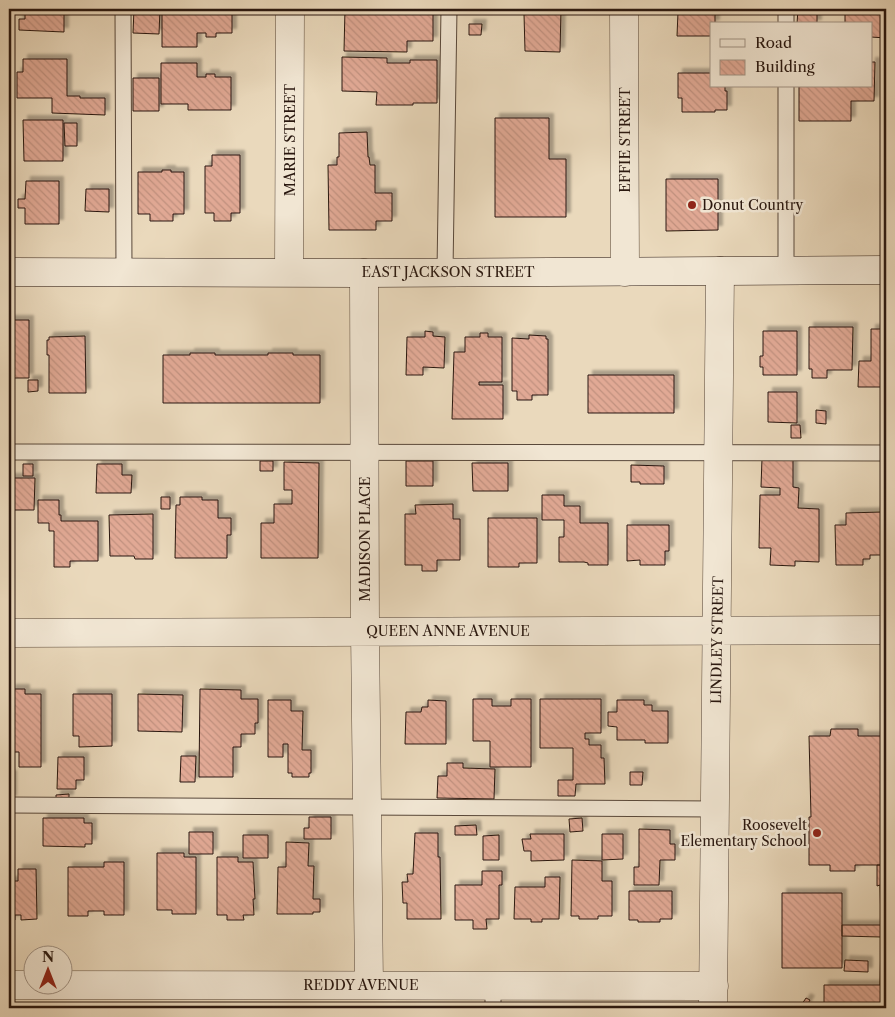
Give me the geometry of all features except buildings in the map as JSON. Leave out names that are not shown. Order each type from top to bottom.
[{"type":"street","name":"MARIE STREET","points":[[289,272],[290,9]]},
{"type":"street","name":"EFFIE STREET","points":[[624,9],[625,272]]},
{"type":"street","name":"EAST JACKSON STREET","points":[[9,272],[364,273],[445,271],[886,270]]},
{"type":"street","name":"LINDLEY STREET","points":[[714,997],[720,271]]},
{"type":"street","name":"MADISON PLACE","points":[[364,273],[365,631],[369,984]]},
{"type":"street","name":"QUEEN ANNE AVENUE","points":[[9,633],[886,630]]},
{"type":"street","name":"REDDY AVENUE","points":[[9,985],[369,984],[493,997],[714,997]]},
{"type":"lane","points":[[123,9],[124,272]]},
{"type":"lane","points":[[445,271],[448,9]]},
{"type":"lane","points":[[786,9],[786,22]]},
{"type":"lane","points":[[786,88],[786,271]]},
{"type":"lane","points":[[9,452],[886,453]]},
{"type":"lane","points":[[9,805],[715,809]]},
{"type":"place","name":"Donut Country","points":[[692,205]]},
{"type":"place","name":"Roosevelt Elementary School","points":[[817,833]]}]
